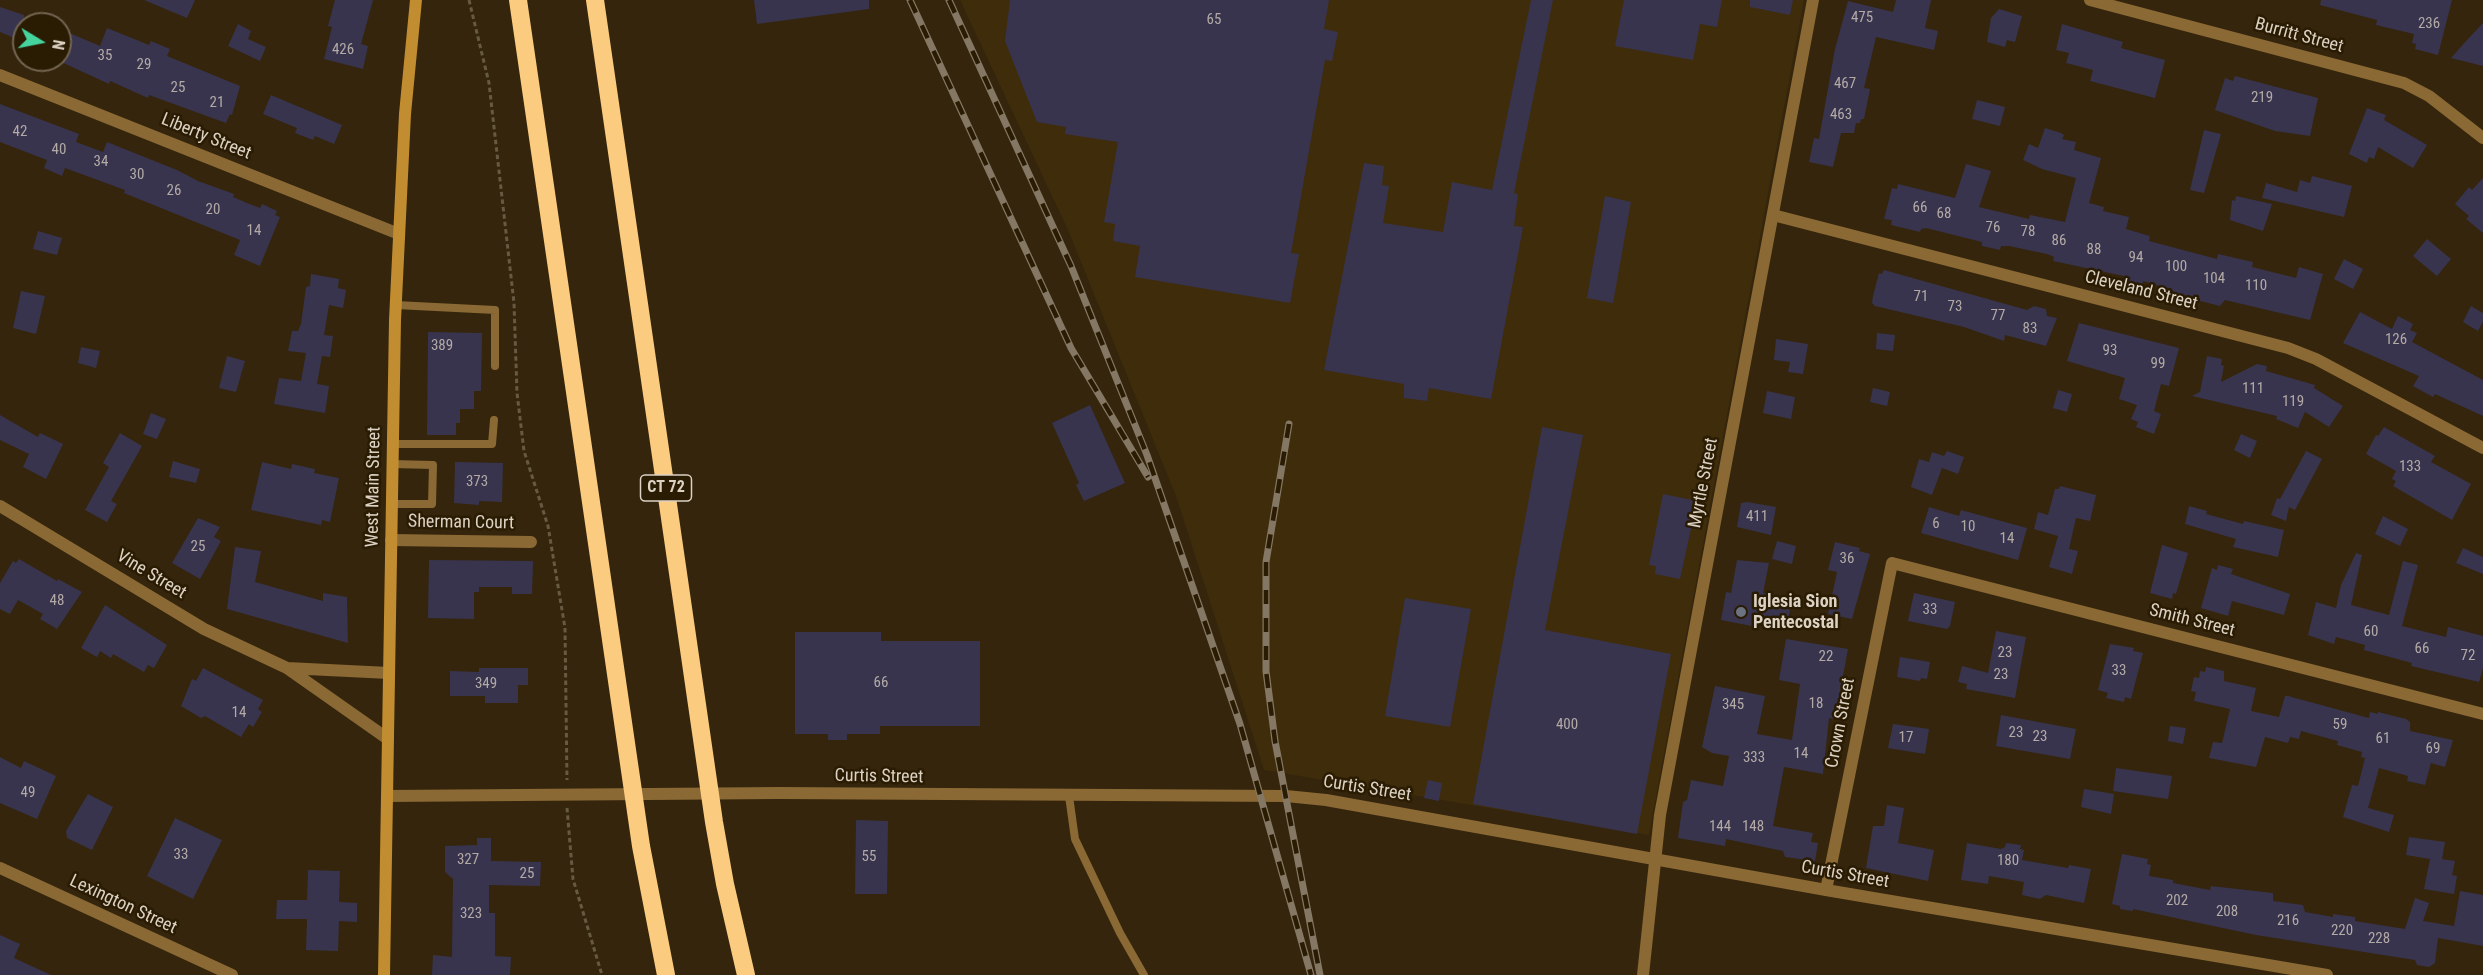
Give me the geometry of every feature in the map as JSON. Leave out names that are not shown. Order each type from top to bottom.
[{"type":"highway","points":[[518,0],[641,846],[666,975]]},
{"type":"highway","name":"CT 72","points":[[595,0],[714,822],[727,894],[747,975]]},
{"type":"main road","name":"West Main Street","points":[[384,975],[396,305],[416,0]]},
{"type":"street","name":"Myrtle Street","points":[[1643,975],[1654,857],[1813,0]]},
{"type":"street","name":"Burritt Street","points":[[2090,0],[2404,83],[2429,96],[2483,138]]},
{"type":"street","name":"Liberty Street","points":[[0,75],[399,234]]},
{"type":"street","name":"Cleveland Street","points":[[1773,215],[2288,348],[2316,359],[2483,448]]},
{"type":"street","name":"Vine Street","points":[[0,506],[204,628],[287,668],[388,739]]},
{"type":"street","name":"Sherman Court","points":[[391,540],[531,542]]},
{"type":"street","name":"Smith Street","points":[[1892,563],[2483,714]]},
{"type":"street","name":"Crown Street","points":[[1826,890],[1892,563]]},
{"type":"street","name":"Vine Street","points":[[287,668],[389,673]]},
{"type":"street","name":"Curtis Street","points":[[387,796],[584,793],[1262,795],[1326,800],[1654,857],[1826,890],[2327,975]]},
{"type":"street","name":"Lexington Street","points":[[0,868],[232,975]]},
{"type":"lane","points":[[396,305],[495,309],[495,366]]},
{"type":"lane","points":[[392,444],[492,444],[494,420]]},
{"type":"lane","points":[[392,464],[433,465],[432,504],[392,504]]},
{"type":"lane","points":[[1069,796],[1075,839],[1120,933],[1144,975]]},
{"type":"path","points":[[469,0],[489,83],[514,303],[517,393],[524,451],[548,526],[565,628],[567,776]]},
{"type":"path","points":[[567,811],[573,879],[602,975]]},
{"type":"shaded area","points":[[960,0],[1804,0],[1649,835],[1264,770],[1176,496],[1068,230]]},
{"type":"building","points":[[144,0],[195,0],[187,18]]},
{"type":"building","points":[[335,0],[373,0],[361,44],[368,46],[363,69],[324,59],[332,27],[328,26]]},
{"type":"building","points":[[754,0],[869,0],[869,9],[757,24]]},
{"type":"building","points":[[1010,0],[1329,0],[1324,29],[1338,32],[1332,61],[1325,60],[1291,253],[1299,254],[1290,303],[1135,277],[1140,246],[1113,241],[1115,224],[1104,222],[1118,142],[1065,134],[1066,127],[1037,122],[1005,41]]},
{"type":"building","points":[[1531,0],[1553,0],[1514,193],[1518,194],[1514,226],[1523,227],[1491,399],[1429,388],[1427,401],[1404,398],[1404,384],[1324,370],[1364,163],[1384,166],[1382,185],[1389,186],[1383,223],[1443,232],[1452,182],[1492,190]]},
{"type":"building","points":[[1624,0],[1722,0],[1717,27],[1700,24],[1693,60],[1615,46]]},
{"type":"building","points":[[1750,0],[1793,0],[1790,15],[1750,7]]},
{"type":"building","points":[[1896,0],[1931,0],[1925,28],[1938,31],[1934,50],[1876,37],[1864,88],[1870,89],[1864,119],[1856,123],[1854,133],[1841,133],[1833,167],[1809,162],[1814,138],[1819,139],[1835,49],[1848,1],[1893,12]]},
{"type":"building","points":[[2321,0],[2452,0],[2438,55],[2415,49],[2416,44],[2412,43],[2414,34],[2376,25],[2377,20],[2320,5]]},
{"type":"building","points":[[0,7],[15,12],[12,12],[12,37],[0,32]]},
{"type":"building","points":[[1999,9],[2022,16],[2015,42],[2007,40],[2005,47],[1987,42],[1991,18]]},
{"type":"building","points":[[2483,23],[2483,66],[2451,58],[2467,40]]},
{"type":"building","points":[[238,24],[251,31],[248,39],[266,47],[260,61],[228,46]]},
{"type":"building","points":[[2062,24],[2123,42],[2121,48],[2165,60],[2155,98],[2090,81],[2093,70],[2066,63],[2069,53],[2056,50]]},
{"type":"building","points":[[107,28],[149,45],[151,41],[170,49],[167,56],[240,86],[232,115],[230,114],[226,123],[149,95],[148,98],[110,81],[109,84],[72,67],[72,34],[100,46]]},
{"type":"building","points":[[2235,76],[2318,98],[2310,136],[2275,131],[2215,110],[2225,78],[2233,81]]},
{"type":"building","points":[[271,95],[342,125],[334,144],[315,136],[313,140],[295,133],[297,128],[263,114]]},
{"type":"building","points":[[1977,100],[2005,107],[2000,126],[1972,119]]},
{"type":"building","points":[[0,104],[79,134],[76,142],[103,152],[107,142],[234,194],[233,197],[247,203],[260,208],[262,204],[277,211],[275,215],[280,217],[260,266],[234,255],[240,240],[124,193],[125,190],[65,168],[62,176],[44,168],[47,160],[0,142]]},
{"type":"building","points":[[2367,108],[2386,115],[2384,120],[2427,145],[2413,168],[2378,147],[2374,159],[2369,157],[2367,163],[2349,154]]},
{"type":"building","points":[[2045,128],[2061,133],[2064,135],[2062,139],[2076,142],[2074,150],[2101,158],[2089,203],[2104,207],[2103,211],[2129,217],[2126,229],[2150,236],[2149,241],[2217,259],[2218,254],[2253,262],[2252,267],[2296,278],[2299,267],[2323,274],[2310,320],[2225,300],[2220,306],[2169,293],[2170,289],[2143,281],[2142,287],[2123,282],[2124,276],[2053,261],[2054,257],[2047,254],[2009,246],[2001,246],[2000,250],[1982,246],[1982,242],[1926,228],[1921,229],[1920,232],[1891,225],[1892,220],[1884,219],[1892,188],[1897,189],[1898,184],[1955,198],[1966,164],[1991,171],[1979,207],[2029,219],[2030,215],[2065,222],[2076,178],[2042,169],[2023,160],[2029,144],[2038,148]]},
{"type":"building","points":[[2204,130],[2221,134],[2204,193],[2190,190]]},
{"type":"building","points":[[2312,176],[2352,186],[2344,217],[2262,198],[2266,183],[2297,192],[2300,180],[2310,183]]},
{"type":"building","points":[[2483,178],[2483,233],[2466,219],[2469,216],[2455,204],[2469,187],[2472,190]]},
{"type":"building","points":[[1605,196],[1631,202],[1613,303],[1587,298]]},
{"type":"building","points":[[2236,196],[2272,204],[2263,231],[2230,220],[2232,200],[2235,201]]},
{"type":"building","points":[[38,231],[62,238],[57,255],[33,249]]},
{"type":"building","points":[[2427,239],[2451,259],[2437,276],[2413,256]]},
{"type":"building","points":[[2344,259],[2363,269],[2353,289],[2334,279]]},
{"type":"building","points":[[1884,270],[2027,310],[2034,306],[2046,309],[2047,316],[2057,318],[2046,346],[2005,335],[2004,341],[1964,327],[1875,306],[1872,303],[1873,296],[1879,273],[1882,274]]},
{"type":"building","points":[[311,274],[339,279],[338,288],[346,290],[343,308],[329,305],[324,335],[333,336],[330,357],[322,356],[317,384],[329,386],[325,413],[274,404],[279,378],[301,381],[306,353],[288,351],[292,331],[298,331],[301,324],[306,287],[310,286]]},
{"type":"building","points":[[21,291],[45,296],[36,334],[13,328]]},
{"type":"building","points":[[2471,306],[2483,313],[2483,322],[2478,331],[2463,322]]},
{"type":"building","points":[[2360,312],[2392,329],[2398,316],[2413,324],[2410,330],[2417,333],[2412,342],[2483,380],[2483,416],[2435,394],[2433,397],[2413,386],[2419,376],[2343,343]]},
{"type":"building","points":[[2079,323],[2179,348],[2169,386],[2161,384],[2154,411],[2161,414],[2154,434],[2136,427],[2138,422],[2131,419],[2137,405],[2119,399],[2125,378],[2067,361]]},
{"type":"building","points":[[428,332],[482,333],[481,391],[474,391],[474,409],[460,409],[460,423],[456,423],[456,435],[427,435]]},
{"type":"building","points":[[1877,333],[1895,335],[1893,351],[1876,349]]},
{"type":"building","points":[[1776,339],[1808,344],[1803,374],[1788,372],[1790,362],[1774,360]]},
{"type":"building","points":[[81,347],[100,351],[96,368],[78,363]]},
{"type":"building","points":[[227,356],[245,361],[236,392],[219,388]]},
{"type":"building","points":[[2207,356],[2222,359],[2221,365],[2224,366],[2221,382],[2257,364],[2267,366],[2266,371],[2315,385],[2314,388],[2343,406],[2329,427],[2305,412],[2298,428],[2276,419],[2277,416],[2192,396],[2200,392]]},
{"type":"building","points":[[1873,388],[1890,392],[1887,406],[1870,402]]},
{"type":"building","points":[[2058,390],[2072,394],[2067,412],[2053,408]]},
{"type":"building","points":[[1767,391],[1795,397],[1791,419],[1763,413]]},
{"type":"building","points":[[1090,405],[1125,483],[1084,501],[1076,485],[1079,483],[1052,423]]},
{"type":"building","points":[[151,413],[166,419],[157,439],[143,434]]},
{"type":"building","points":[[0,415],[38,437],[40,433],[63,444],[46,479],[23,467],[29,454],[0,440]]},
{"type":"building","points":[[1542,427],[1583,435],[1545,630],[1671,654],[1637,834],[1473,804]]},
{"type":"building","points":[[2384,427],[2435,456],[2431,462],[2471,484],[2452,520],[2393,486],[2396,481],[2392,479],[2396,471],[2366,454],[2376,435],[2378,436]]},
{"type":"building","points":[[120,433],[142,446],[111,501],[117,504],[107,522],[85,510],[109,467],[103,463]]},
{"type":"building","points":[[2241,434],[2257,441],[2250,458],[2234,450]]},
{"type":"building","points":[[1947,451],[1964,457],[1958,474],[1942,468],[1932,495],[1911,487],[1919,459],[1929,462],[1932,452],[1944,456]]},
{"type":"building","points":[[2306,451],[2322,459],[2295,510],[2289,507],[2286,521],[2271,515],[2277,498],[2280,499]]},
{"type":"building","points":[[173,461],[200,469],[196,483],[169,477]]},
{"type":"building","points":[[262,462],[291,469],[292,464],[315,469],[314,473],[339,478],[330,522],[322,520],[321,525],[251,510]]},
{"type":"building","points":[[455,462],[503,463],[502,502],[479,501],[479,505],[454,503]]},
{"type":"building","points":[[2060,486],[2096,495],[2090,521],[2076,518],[2069,549],[2078,551],[2072,574],[2049,567],[2058,536],[2034,529],[2038,512],[2048,515],[2055,489],[2059,489]]},
{"type":"building","points":[[1663,494],[1697,501],[1680,579],[1655,574],[1656,566],[1649,565]]},
{"type":"building","points":[[1741,503],[1776,507],[1771,535],[1737,527]]},
{"type":"building","points":[[2189,506],[2207,511],[2206,514],[2243,524],[2244,521],[2284,530],[2278,557],[2233,547],[2236,539],[2185,524]]},
{"type":"building","points":[[1929,507],[1959,516],[1961,510],[2027,528],[2018,560],[1921,533]]},
{"type":"building","points":[[2383,516],[2408,529],[2400,546],[2375,534]]},
{"type":"building","points":[[198,518],[220,527],[214,537],[221,541],[200,579],[172,563]]},
{"type":"building","points":[[1777,541],[1796,546],[1792,564],[1772,559]]},
{"type":"building","points":[[1835,542],[1860,548],[1859,551],[1870,554],[1852,619],[1828,614],[1837,572],[1828,570]]},
{"type":"building","points":[[2162,545],[2188,553],[2176,594],[2173,593],[2172,599],[2150,593]]},
{"type":"building","points":[[235,547],[261,551],[255,582],[323,601],[323,593],[347,597],[348,643],[227,609]]},
{"type":"building","points":[[2463,548],[2483,557],[2483,574],[2456,563]]},
{"type":"building","points":[[2356,553],[2362,555],[2351,605],[2389,615],[2403,561],[2418,565],[2402,626],[2446,637],[2448,627],[2483,636],[2483,668],[2479,682],[2411,666],[2412,663],[2364,650],[2365,645],[2336,637],[2334,644],[2308,635],[2316,602],[2336,608],[2341,585]]},
{"type":"building","points":[[19,559],[57,581],[58,579],[82,592],[57,629],[40,619],[43,614],[18,600],[10,614],[0,609],[0,583],[13,561],[16,563]]},
{"type":"building","points":[[429,560],[533,561],[532,594],[512,594],[512,587],[479,587],[479,592],[474,592],[474,619],[428,618]]},
{"type":"building","points":[[1737,560],[1769,563],[1763,593],[1792,598],[1787,628],[1758,623],[1757,627],[1721,620],[1726,592],[1731,593]]},
{"type":"building","points":[[2218,565],[2233,569],[2231,574],[2290,594],[2284,615],[2232,601],[2228,616],[2201,608],[2212,568],[2217,570]]},
{"type":"building","points":[[1914,593],[1955,602],[1950,626],[1947,629],[1908,621]]},
{"type":"building","points":[[1405,598],[1471,609],[1450,727],[1385,716]]},
{"type":"building","points":[[105,605],[167,645],[154,668],[148,665],[144,672],[113,654],[111,658],[100,651],[97,657],[81,648]]},
{"type":"building","points":[[1996,631],[2026,637],[2015,698],[1966,689],[1967,684],[1958,682],[1962,666],[1988,673]]},
{"type":"building","points":[[795,632],[881,632],[881,641],[980,641],[980,726],[880,726],[880,734],[847,734],[847,740],[828,740],[828,734],[795,734]]},
{"type":"building","points":[[1786,639],[1848,649],[1835,719],[1829,718],[1823,774],[1784,767],[1773,826],[1813,833],[1811,842],[1818,843],[1815,861],[1785,857],[1783,851],[1726,839],[1725,846],[1678,838],[1683,802],[1687,800],[1691,780],[1723,786],[1729,756],[1712,753],[1702,747],[1715,686],[1765,696],[1757,734],[1792,740],[1800,684],[1779,680]]},
{"type":"building","points":[[2110,644],[2134,648],[2133,651],[2143,653],[2131,699],[2125,697],[2124,702],[2106,698],[2108,693],[2098,690]]},
{"type":"building","points":[[1900,657],[1930,662],[1927,679],[1921,678],[1920,681],[1897,677]]},
{"type":"building","points":[[2206,667],[2224,671],[2224,681],[2256,688],[2251,711],[2279,717],[2285,696],[2288,696],[2369,718],[2370,712],[2378,714],[2378,712],[2406,719],[2410,722],[2410,731],[2453,740],[2445,767],[2431,763],[2425,785],[2407,781],[2408,776],[2379,768],[2368,808],[2394,815],[2389,832],[2343,817],[2352,785],[2358,786],[2365,758],[2361,757],[2362,752],[2337,745],[2338,741],[2301,731],[2299,739],[2290,737],[2288,743],[2265,737],[2256,767],[2209,758],[2213,742],[2222,743],[2230,709],[2194,701],[2196,692],[2191,691],[2194,677],[2199,678],[2200,671],[2205,672]]},
{"type":"building","points":[[203,668],[263,700],[258,709],[262,712],[253,727],[249,724],[241,737],[205,716],[201,718],[181,706],[192,679],[196,681]]},
{"type":"building","points":[[479,668],[528,668],[528,685],[518,685],[518,703],[485,703],[485,696],[450,696],[450,671],[479,672]]},
{"type":"building","points":[[2001,715],[2076,729],[2070,759],[1996,746]]},
{"type":"building","points":[[1893,724],[1929,729],[1925,754],[1888,748]]},
{"type":"building","points":[[2170,726],[2186,728],[2183,744],[2168,741]]},
{"type":"building","points":[[0,757],[21,768],[24,761],[56,776],[37,819],[0,803]]},
{"type":"building","points":[[2116,768],[2172,776],[2168,799],[2113,791]]},
{"type":"building","points":[[1428,780],[1442,783],[1439,801],[1424,798]]},
{"type":"building","points":[[2084,789],[2114,794],[2111,814],[2081,807]]},
{"type":"building","points":[[88,794],[113,807],[92,850],[67,838],[66,831]]},
{"type":"building","points":[[1887,805],[1904,808],[1898,843],[1934,850],[1928,881],[1866,868],[1873,826],[1884,826]]},
{"type":"building","points":[[175,818],[222,840],[193,899],[147,876]]},
{"type":"building","points":[[856,820],[888,821],[887,894],[855,894]]},
{"type":"building","points":[[2409,837],[2445,842],[2442,859],[2455,861],[2452,875],[2457,876],[2454,894],[2424,889],[2430,859],[2406,855]]},
{"type":"building","points":[[477,838],[491,838],[491,861],[541,862],[540,886],[489,885],[489,913],[495,913],[495,956],[511,957],[510,975],[432,975],[433,955],[452,957],[453,879],[445,872],[445,846],[477,845]]},
{"type":"building","points":[[1967,843],[2001,849],[2006,843],[2021,845],[2020,849],[2024,850],[2022,860],[2068,868],[2069,865],[2091,869],[2084,903],[2046,895],[2040,899],[2022,895],[2024,882],[1989,876],[1988,884],[1961,880]]},
{"type":"building","points":[[2122,854],[2148,859],[2147,864],[2151,865],[2149,876],[2173,880],[2173,883],[2210,890],[2211,886],[2273,893],[2273,901],[2303,905],[2305,912],[2333,917],[2333,914],[2355,917],[2355,921],[2405,929],[2415,898],[2429,903],[2423,921],[2454,926],[2460,891],[2483,895],[2483,946],[2438,938],[2435,963],[2429,967],[2417,965],[2415,960],[2256,935],[2133,909],[2133,911],[2120,909],[2120,906],[2112,904]]},
{"type":"building","points":[[308,870],[340,871],[339,902],[357,903],[357,922],[339,921],[338,951],[306,950],[307,919],[276,919],[277,900],[307,900]]},
{"type":"building","points":[[0,935],[20,944],[14,958],[51,975],[0,975]]},
{"type":"railway","points":[[910,0],[1071,348],[1148,477]]},
{"type":"railway","points":[[949,0],[1071,266],[1147,455],[1240,724],[1311,975]]},
{"type":"railway","points":[[1289,424],[1266,562],[1266,671],[1275,741],[1320,975]]},
{"type":"place","name":"Iglesia Sion Pentecostal","points":[[1741,612]]}]
